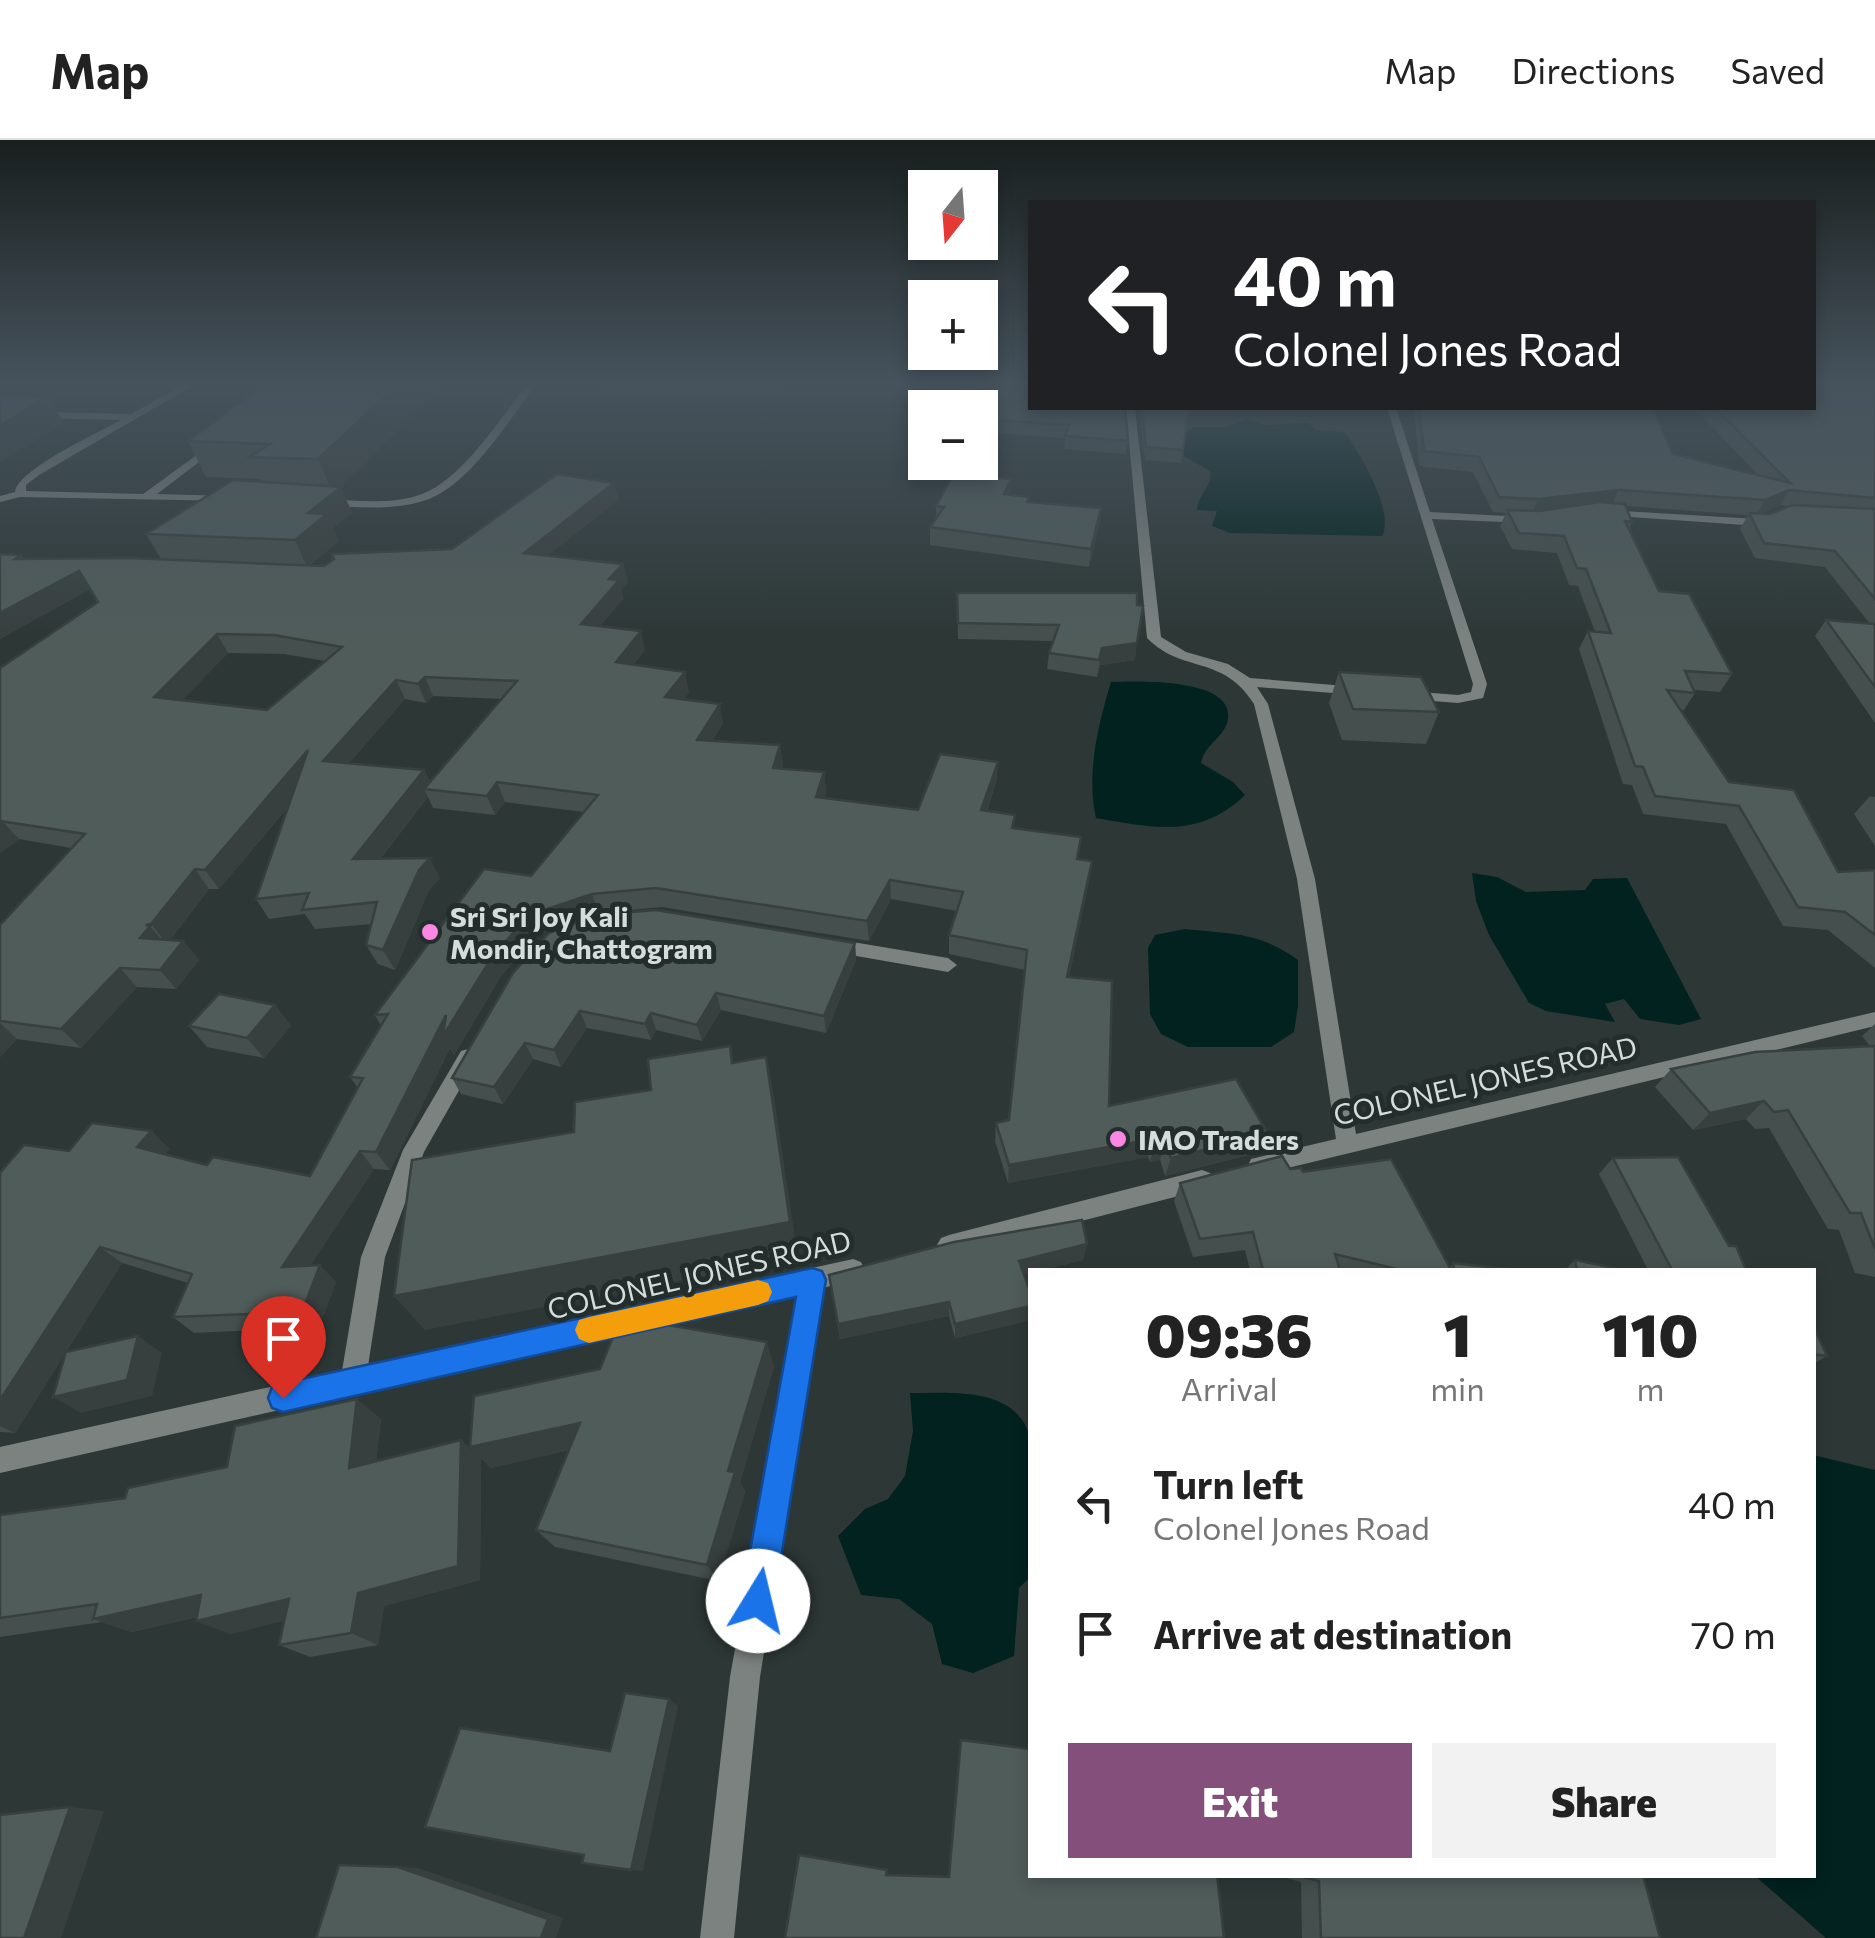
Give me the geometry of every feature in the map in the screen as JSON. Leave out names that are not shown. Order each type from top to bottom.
[{"type":"street","points":[[20,494],[21,484],[41,469]]},
{"type":"street","points":[[146,497],[183,469]]},
{"type":"street","points":[[314,502],[390,504],[426,498],[449,484],[461,469]]},
{"type":"street","points":[[1136,469],[1154,638],[1165,648],[1227,667],[1251,682],[1458,699],[1478,695],[1480,684],[1411,469]]},
{"type":"street","points":[[0,499],[20,494],[240,500]]},
{"type":"street","points":[[1592,512],[1759,523],[1780,512]]},
{"type":"street","points":[[1426,514],[1544,519]]},
{"type":"street","points":[[1251,682],[1261,704],[1306,879],[1347,1143]]},
{"type":"street","points":[[814,942],[948,964]]},
{"type":"street","name":"COLONEL JONES ROAD","points":[[927,1251],[1347,1143],[1875,1019]]},
{"type":"street","points":[[353,1382],[374,1256],[414,1150],[482,1033]]},
{"type":"street","name":"COLONEL JONES ROAD","points":[[0,1460],[870,1266]]},
{"type":"street","points":[[717,1938],[745,1676],[812,1280]]},
{"type":"water","points":[[1206,469],[1367,469],[1384,513],[1382,536],[1230,533],[1212,526],[1217,511],[1197,510],[1210,471]]},
{"type":"water","points":[[1111,682],[1181,685],[1215,695],[1225,705],[1228,718],[1201,763],[1233,782],[1245,795],[1210,819],[1175,827],[1096,818],[1093,767]]},
{"type":"water","points":[[1472,873],[1497,877],[1526,892],[1585,890],[1593,879],[1627,878],[1701,1019],[1679,1025],[1640,1019],[1624,999],[1605,1004],[1615,1022],[1546,1011],[1529,1003],[1489,935],[1476,901]]},
{"type":"water","points":[[1185,929],[1258,939],[1298,960],[1294,1032],[1271,1047],[1188,1047],[1161,1034],[1150,1014],[1148,948],[1155,935]]},
{"type":"water","points":[[910,1393],[963,1393],[997,1401],[1011,1409],[1023,1420],[1028,1432],[1028,1579],[1019,1588],[1014,1656],[973,1673],[942,1664],[932,1624],[899,1599],[861,1595],[838,1536],[865,1509],[888,1499],[905,1476],[913,1431]]},
{"type":"water","points":[[1816,1456],[1875,1470],[1875,1938],[1826,1938],[1757,1878],[1816,1878]]},
{"type":"building","points":[[1485,469],[1733,469],[1790,483],[1776,469],[1875,469],[1875,498],[1789,490],[1765,500],[1619,490],[1538,499],[1499,497]]},
{"type":"building","points":[[557,474],[614,483],[524,553],[623,564],[609,579],[619,580],[581,624],[641,631],[616,662],[685,672],[665,697],[720,704],[697,740],[780,745],[773,768],[824,772],[816,797],[918,810],[940,754],[998,762],[981,810],[1015,815],[1012,828],[1081,837],[1077,859],[1092,861],[1067,977],[1112,981],[1109,1106],[1236,1079],[1268,1134],[1171,1158],[1165,1142],[1155,1144],[1153,1139],[1009,1165],[996,1123],[1009,1120],[1027,950],[949,935],[963,892],[890,880],[867,921],[656,888],[592,894],[529,915],[492,957],[443,1036],[446,1015],[376,1152],[360,1151],[282,1267],[320,1265],[302,1312],[173,1317],[192,1274],[100,1247],[0,1400],[0,1173],[24,1145],[69,1151],[92,1123],[151,1131],[137,1147],[207,1165],[213,1157],[310,1176],[363,1078],[350,1077],[388,1014],[375,1015],[484,869],[531,876],[598,795],[497,782],[487,796],[424,789],[517,681],[425,677],[418,684],[396,680],[323,761],[424,770],[353,859],[430,858],[419,870],[383,950],[366,945],[377,902],[302,910],[309,893],[256,899],[308,750],[205,870],[195,869],[151,924],[146,925],[150,926],[140,938],[183,941],[160,970],[120,968],[61,1029],[0,1021],[0,925],[85,834],[0,821],[0,668],[98,602],[79,571],[0,613],[0,554],[21,555],[15,559],[129,558],[324,566],[334,559],[332,554],[452,549]],"holes":[[[217,634],[274,635],[342,647],[267,710],[154,697]]]},
{"type":"building","points":[[998,478],[1011,479],[1004,494],[1029,497],[1027,502],[1101,508],[1091,549],[930,527],[944,507],[936,506],[950,480]]},
{"type":"building","points":[[233,480],[341,487],[308,513],[327,514],[295,540],[146,534]]},
{"type":"building","points":[[1600,502],[1625,504],[1632,522],[1625,521],[1659,591],[1689,594],[1732,674],[1685,671],[1695,693],[1667,690],[1729,782],[1794,790],[1838,872],[1875,870],[1875,935],[1845,912],[1798,907],[1739,806],[1655,796],[1643,767],[1635,766],[1588,631],[1611,633],[1586,569],[1577,568],[1564,536],[1519,533],[1507,510],[1539,511]]},
{"type":"building","points":[[1792,505],[1875,509],[1875,599],[1835,551],[1764,543],[1749,513],[1770,514]]},
{"type":"building","points":[[957,593],[1137,593],[1137,605],[1143,606],[1137,643],[1102,648],[1099,660],[1049,653],[1059,625],[958,623]]},
{"type":"building","points":[[1826,620],[1875,624],[1875,687]]},
{"type":"building","points":[[1339,672],[1421,677],[1439,712],[1353,709]]},
{"type":"building","points":[[656,910],[855,943],[824,1016],[716,993],[697,1025],[651,1013],[645,1024],[580,1011],[554,1050],[525,1043],[494,1087],[452,1078],[513,973],[549,933],[596,915]]},
{"type":"building","points":[[219,994],[275,1005],[247,1038],[189,1026]]},
{"type":"building","points":[[730,1046],[732,1063],[766,1057],[790,1222],[394,1296],[412,1160],[574,1132],[575,1102],[651,1090],[648,1059]]},
{"type":"building","points":[[1875,1046],[1875,1249],[1861,1213],[1850,1213],[1788,1110],[1774,1112],[1764,1101],[1710,1113],[1671,1069],[1755,1052]]},
{"type":"building","points":[[1282,1156],[1290,1169],[1301,1168],[1303,1172],[1391,1159],[1450,1268],[1392,1268],[1335,1254],[1339,1268],[1262,1268],[1253,1232],[1200,1239],[1180,1183]]},
{"type":"building","points":[[1678,1157],[1729,1246],[1736,1246],[1745,1268],[1671,1268],[1613,1158]]},
{"type":"building","points":[[1082,1220],[1087,1244],[1019,1261],[1028,1286],[1028,1306],[955,1324],[949,1302],[838,1324],[829,1275],[954,1242]]},
{"type":"building","points":[[1575,1260],[1614,1268],[1577,1268]]},
{"type":"building","points":[[1453,1263],[1499,1268],[1454,1268]]},
{"type":"building","points":[[621,1317],[767,1342],[728,1471],[735,1472],[707,1565],[536,1530],[580,1423],[470,1447],[474,1396],[600,1369]]},
{"type":"building","points":[[1816,1332],[1827,1356],[1816,1355]]},
{"type":"building","points":[[138,1336],[127,1380],[53,1397],[66,1352]]},
{"type":"building","points":[[357,1399],[349,1468],[461,1440],[458,1566],[358,1593],[351,1633],[279,1645],[289,1599],[196,1621],[201,1595],[93,1619],[97,1604],[0,1618],[0,1515],[125,1498],[128,1488],[227,1467],[235,1426]]},
{"type":"building","points":[[625,1693],[669,1699],[631,1870],[582,1863],[584,1855],[425,1827],[460,1728],[610,1751]]},
{"type":"building","points":[[961,1740],[1028,1749],[1028,1878],[1217,1878],[1224,1938],[785,1938],[799,1855],[887,1870],[886,1875],[949,1877]]},
{"type":"building","points":[[70,1807],[24,1938],[0,1938],[0,1815]]},
{"type":"building","points":[[339,1865],[398,1867],[548,1919],[541,1938],[316,1938]]},
{"type":"building","points":[[1307,1878],[1644,1878],[1660,1938],[1321,1938],[1319,1881]]},
{"type":"slow traffic","points":[[589,1330],[758,1292]]},
{"type":"place","name":"Sri Sri Joy Kali Mondir, Chattogram","points":[[430,932]]},
{"type":"place","name":"IMO Traders","points":[[1118,1139]]},
{"type":"route","points":[[283,1398],[812,1280],[758,1601]]}]
